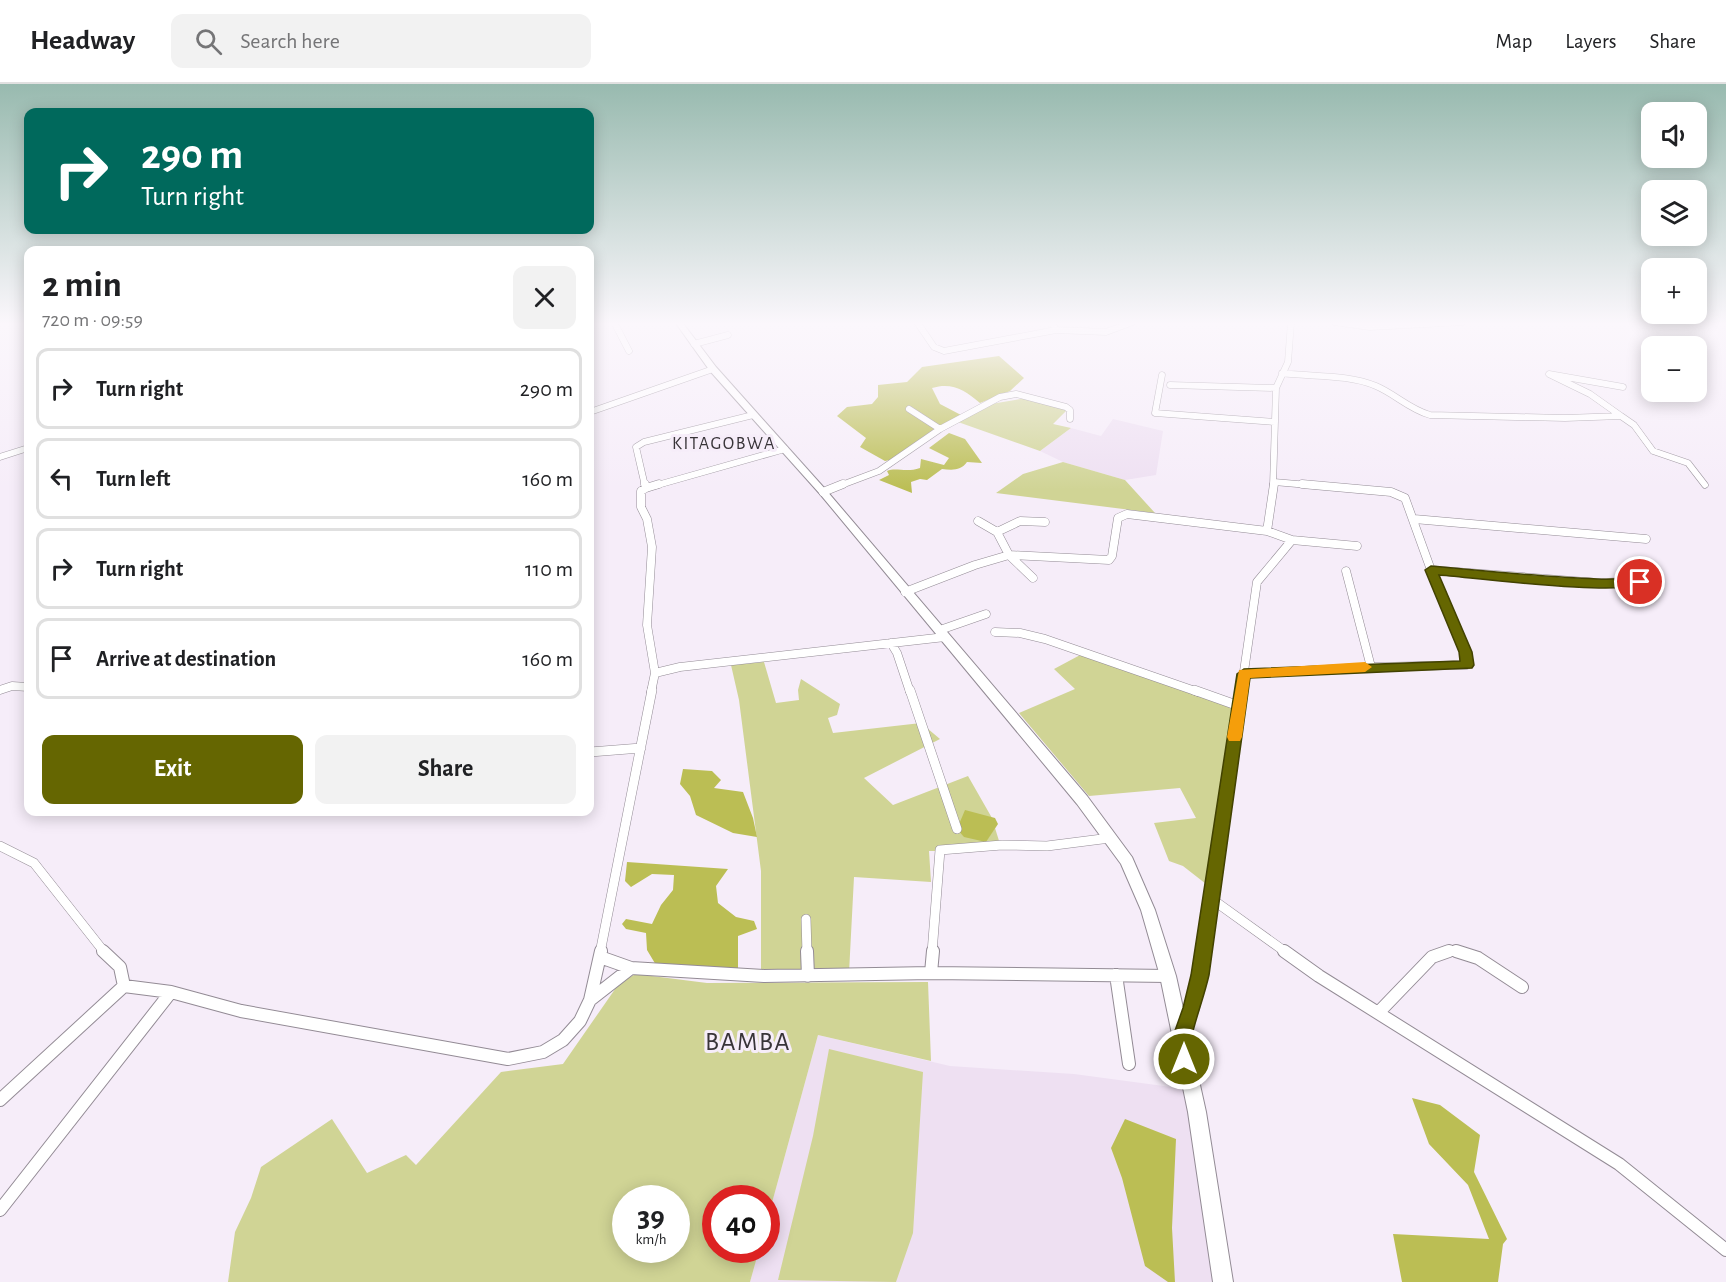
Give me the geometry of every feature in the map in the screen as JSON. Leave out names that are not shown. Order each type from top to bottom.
[{"type":"street","points":[[594,411],[688,378]]},
{"type":"street","points":[[721,378],[823,492],[1082,800],[1127,861],[1138,884],[1168,976],[1180,1042],[1197,1112],[1223,1282]]},
{"type":"street","points":[[1161,378],[1155,412],[1275,422]]},
{"type":"street","points":[[1267,531],[1274,482],[1276,388],[1280,378]]},
{"type":"street","points":[[1317,378],[1375,386],[1414,410],[1430,415],[1564,418],[1621,416]]},
{"type":"street","points":[[1557,378],[1590,394],[1635,425],[1653,451],[1688,460],[1705,484]]},
{"type":"street","points":[[1580,378],[1623,387]]},
{"type":"street","points":[[1170,385],[1276,388]]},
{"type":"street","points":[[823,492],[879,471],[940,429],[1010,394],[1068,408],[1070,419]]},
{"type":"street","points":[[909,409],[940,429]]},
{"type":"street","points":[[646,488],[636,450],[640,443],[753,415]]},
{"type":"street","points":[[0,456],[24,449]]},
{"type":"street","points":[[0,1100],[124,986],[171,992],[286,1020],[495,1058],[515,1060],[536,1056],[566,1037],[580,1020],[590,1000],[655,673],[647,625],[652,546],[647,519],[641,507],[640,490],[785,449]]},
{"type":"street","points":[[1244,674],[1371,667],[1467,665],[1465,652],[1431,570],[1405,498],[1397,493],[1274,482]]},
{"type":"street","points":[[905,592],[975,565],[1009,555],[1109,560],[1112,556],[1118,518],[1127,514],[1267,531],[1292,540],[1357,546]]},
{"type":"street","points":[[1414,519],[1646,538]]},
{"type":"street","points":[[978,521],[997,532],[1009,555],[1033,578]]},
{"type":"street","points":[[997,532],[1020,521],[1045,522]]},
{"type":"street","points":[[1180,1042],[1197,990],[1257,582],[1292,540]]},
{"type":"street","points":[[1431,570],[1569,582],[1622,584],[1658,580]]},
{"type":"street","points":[[1346,571],[1371,667]]},
{"type":"street","points":[[655,673],[680,667],[774,658],[942,634],[986,614]]},
{"type":"street","points":[[995,632],[1020,633],[1045,639],[1239,706]]},
{"type":"street","points":[[891,643],[897,653],[957,829]]},
{"type":"street","points":[[0,690],[12,686],[24,687]]},
{"type":"street","points":[[594,752],[641,748]]},
{"type":"street","points":[[931,973],[940,850],[991,846],[1047,846],[1110,838]]},
{"type":"street","points":[[0,846],[34,863],[100,948],[120,968],[124,986]]},
{"type":"street","points":[[1209,897],[1319,976],[1619,1164],[1726,1250]]},
{"type":"street","points":[[806,920],[808,976]]},
{"type":"street","points":[[1379,1012],[1432,957],[1439,951],[1449,949],[1470,954],[1522,987]]},
{"type":"street","points":[[600,957],[631,968],[724,975],[808,976],[931,973],[1168,976]]},
{"type":"street","points":[[590,1000],[631,968]]},
{"type":"street","points":[[1116,975],[1129,1064]]},
{"type":"street","points":[[0,1210],[171,992]]},
{"type":"shaded area","points":[[911,378],[1024,378],[1010,391],[980,403],[958,388],[939,386],[932,388],[940,404],[961,415],[894,459],[885,461],[860,447],[866,438],[837,416],[847,407],[872,404],[878,397],[878,385],[907,382]]},
{"type":"shaded area","points":[[1113,419],[1163,431],[1156,475],[1125,480],[1063,462],[1040,451],[1071,428],[1101,436]]},
{"type":"shaded area","points":[[949,433],[965,439],[982,463],[967,462],[953,470],[942,469],[927,480],[920,479],[911,482],[912,493],[879,480],[889,475],[887,471],[890,470],[920,468],[921,459],[944,465],[949,458],[929,448]]},
{"type":"shaded area","points":[[683,769],[712,771],[721,780],[714,788],[743,792],[753,818],[757,837],[733,833],[696,815],[690,796],[680,784]]},
{"type":"shaded area","points":[[965,810],[995,818],[998,824],[986,842],[964,837],[957,829]]},
{"type":"shaded area","points":[[627,862],[728,869],[716,886],[718,903],[736,917],[754,921],[757,929],[738,936],[738,973],[656,965],[647,950],[646,933],[626,929],[622,924],[626,919],[652,924],[661,905],[673,890],[674,875],[652,874],[631,887],[625,881]]},
{"type":"shaded area","points":[[818,1035],[950,1066],[1074,1074],[1186,1089],[1217,1282],[750,1282],[755,1263],[780,1263],[780,1185],[777,1185]]},
{"type":"shaded area","points":[[1412,1098],[1440,1105],[1480,1135],[1474,1172],[1507,1239],[1503,1244],[1498,1282],[1402,1282],[1393,1234],[1489,1239],[1468,1185],[1429,1144]]},
{"type":"shaded area","points":[[1125,1119],[1176,1139],[1172,1228],[1175,1282],[1168,1282],[1145,1266],[1122,1178],[1111,1148]]},
{"type":"green space","points":[[1027,398],[1068,409],[1053,424],[1071,428],[1040,451],[958,422],[991,404]]},
{"type":"green space","points":[[1063,462],[1125,480],[1155,513],[996,493],[1023,474]]},
{"type":"green space","points":[[1082,654],[1241,708],[1215,891],[1183,866],[1169,861],[1154,823],[1196,818],[1180,788],[1089,796],[1019,713],[1075,689],[1054,669]]},
{"type":"green space","points":[[764,662],[776,703],[799,700],[798,690],[801,679],[840,704],[837,715],[828,718],[833,733],[921,723],[940,739],[864,778],[893,805],[968,776],[992,818],[986,841],[995,828],[1000,844],[961,851],[929,851],[931,882],[854,877],[849,973],[761,974],[761,871],[739,700],[731,665]]},
{"type":"green space","points":[[636,974],[707,983],[928,982],[931,1061],[818,1035],[777,1185],[702,1185],[702,1263],[755,1263],[750,1282],[228,1282],[235,1232],[251,1198],[261,1167],[332,1119],[367,1173],[406,1155],[416,1165],[501,1072],[563,1064],[620,982]]},
{"type":"green space","points":[[829,1049],[923,1072],[913,1233],[896,1282],[778,1280],[813,1136]]},
{"type":"slow traffic","points":[[1234,737],[1244,674],[1365,667]]},
{"type":"district","name":"KITAGOBWA","points":[[724,444]]},
{"type":"district","name":"BAMBA","points":[[748,1042]]},
{"type":"route","points":[[1184,1059],[1180,1042],[1200,975],[1209,897],[1244,674],[1371,667],[1467,665],[1465,652],[1431,570],[1559,582],[1622,584],[1640,582]]}]
